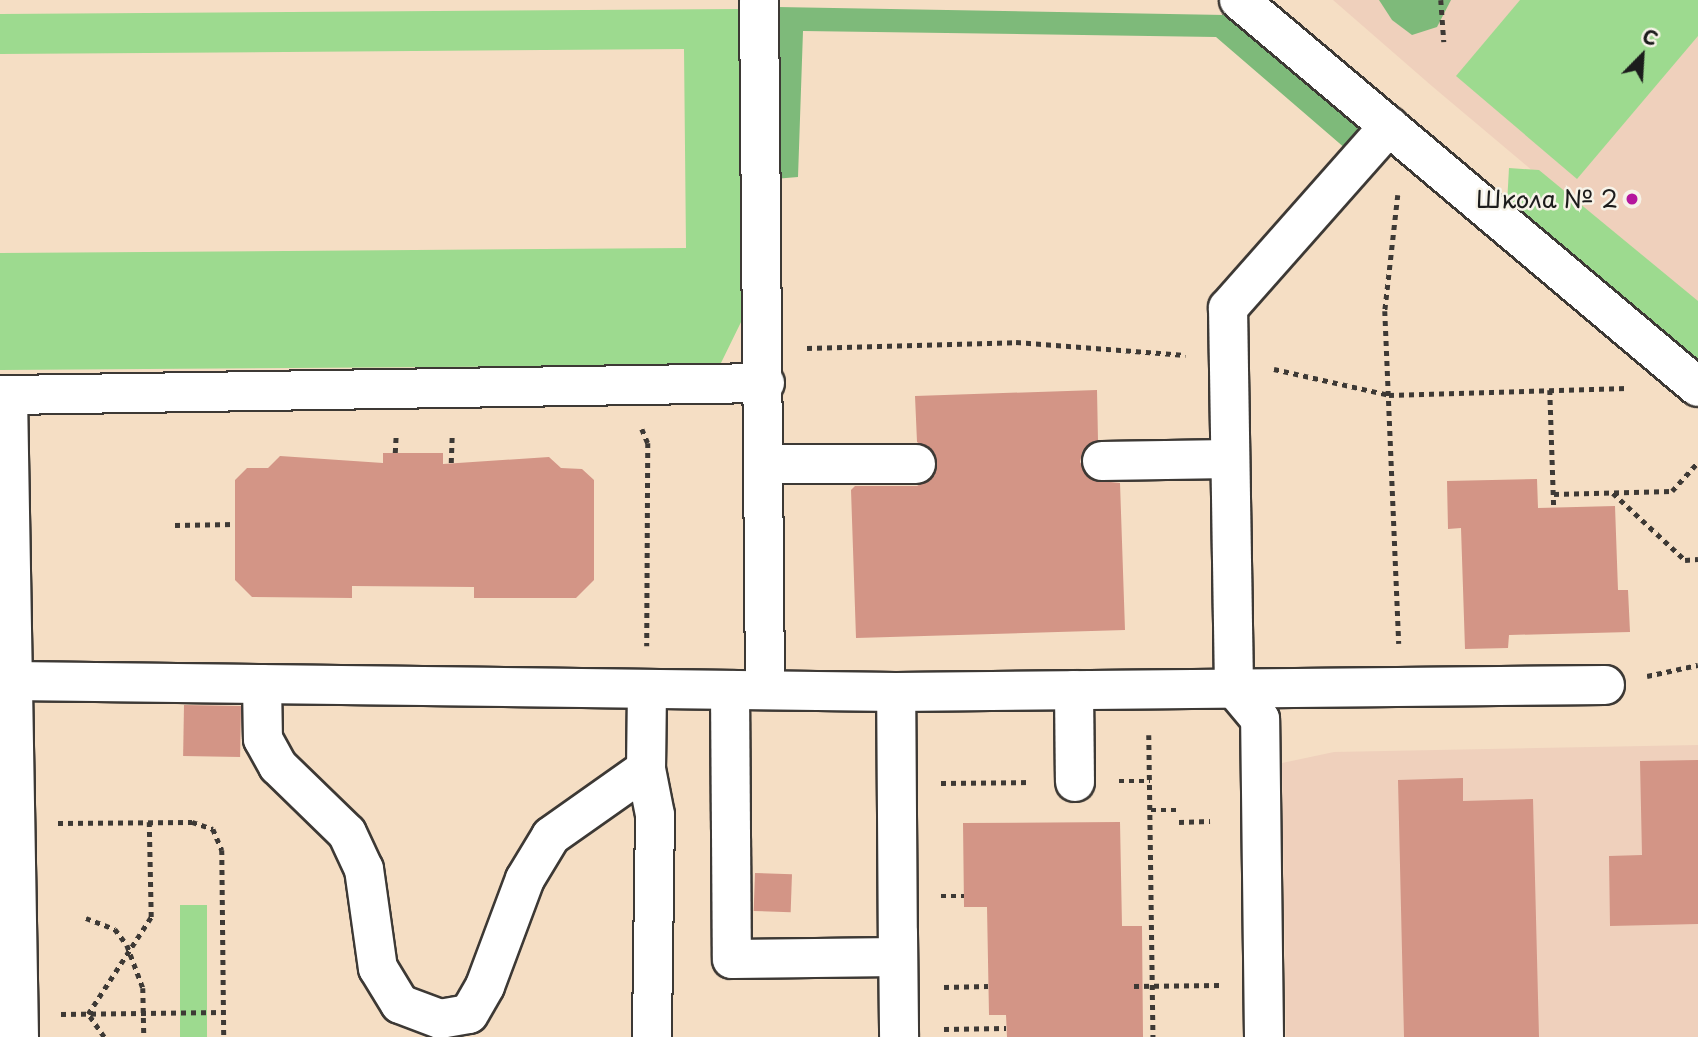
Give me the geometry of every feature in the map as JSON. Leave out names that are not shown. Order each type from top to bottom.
[{"type":"lane","points":[[759,0],[765,464],[747,690],[732,959],[898,957]]},
{"type":"lane","points":[[1239,0],[1698,387]]},
{"type":"lane","points":[[1264,1037],[1260,719],[1234,688],[1228,308],[1397,133]]},
{"type":"lane","points":[[19,1026],[13,681],[4,395],[764,366]]},
{"type":"lane","points":[[1102,461],[1230,459]]},
{"type":"lane","points":[[765,464],[916,464]]},
{"type":"lane","points":[[13,681],[896,692],[1605,685]]},
{"type":"lane","points":[[262,684],[263,739],[273,757],[347,833],[363,869],[378,968],[400,1004],[440,1019],[469,1014],[485,986],[525,879],[551,836],[646,769]]},
{"type":"lane","points":[[647,689],[646,769],[655,815],[652,1037]]},
{"type":"lane","points":[[1074,690],[1075,782]]},
{"type":"lane","points":[[896,692],[899,1033]]},
{"type":"path","points":[[1441,0],[1444,42]]},
{"type":"path","points":[[1397,133],[1385,311],[1401,686]]},
{"type":"path","points":[[764,366],[1016,342],[1229,358],[1389,395],[1627,388]]},
{"type":"path","points":[[1550,390],[1554,508]]},
{"type":"path","points":[[634,423],[648,443],[647,613]]},
{"type":"path","points":[[1554,494],[1672,491],[1698,462]]},
{"type":"path","points":[[1612,492],[1685,560],[1698,559]]},
{"type":"path","points":[[175,525],[235,524]]},
{"type":"path","points":[[1149,689],[1153,1037]]},
{"type":"path","points":[[897,784],[1150,781]]},
{"type":"path","points":[[1150,810],[1179,810]]},
{"type":"path","points":[[1179,822],[1210,821]]},
{"type":"path","points":[[88,1014],[151,918],[149,822]]},
{"type":"path","points":[[16,824],[203,823],[219,839],[224,1037]]},
{"type":"path","points":[[86,918],[115,929],[130,950],[143,988],[144,1037]]},
{"type":"path","points":[[1134,986],[1168,985]]},
{"type":"path","points":[[19,1026],[88,1014],[224,1012]]},
{"type":"path","points":[[88,1014],[104,1037]]},
{"type":"path","points":[[899,1033],[1006,1028]]},
{"type":"shaded area","name":"Школа № 2","points":[[1333,0],[1698,0],[1698,310],[1433,87]]},
{"type":"shaded area","points":[[1698,745],[1698,1037],[1286,1037],[1282,763],[1334,752]]},
{"type":"green space","points":[[1379,0],[1451,0],[1437,27],[1412,35],[1392,20]]},
{"type":"green space","points":[[1520,0],[1698,0],[1698,36],[1577,179],[1456,76]]},
{"type":"green space","points":[[777,7],[1225,15],[1362,130],[1346,149],[1216,37],[803,31],[798,177],[774,179]]},
{"type":"green space","points":[[740,9],[743,318],[720,365],[0,370],[0,253],[686,248],[684,49],[0,54],[0,14]]},
{"type":"green space","points":[[1509,168],[1539,170],[1698,301],[1698,366],[1507,204]]},
{"type":"green space","points":[[180,905],[207,905],[207,1037],[180,1037]]},
{"type":"building","points":[[1097,390],[1098,440],[1083,450],[1080,462],[1092,480],[1120,483],[1125,630],[856,638],[851,490],[855,486],[917,486],[935,475],[935,454],[917,442],[915,396]]},
{"type":"building","points":[[383,453],[443,453],[443,464],[549,457],[561,468],[582,469],[594,480],[594,580],[576,598],[474,598],[474,587],[352,586],[352,598],[252,597],[235,580],[235,480],[247,468],[268,468],[280,456],[383,463]]},
{"type":"building","points":[[1537,479],[1538,508],[1615,506],[1618,590],[1628,590],[1630,632],[1509,635],[1508,648],[1465,649],[1461,528],[1448,529],[1447,481]]},
{"type":"building","points":[[184,705],[241,706],[240,757],[183,756]]},
{"type":"building","points":[[1698,760],[1698,924],[1610,926],[1609,856],[1642,855],[1640,761]]},
{"type":"building","points":[[1463,778],[1463,801],[1533,799],[1539,1037],[1404,1037],[1398,780]]},
{"type":"building","points":[[1120,822],[1122,926],[1142,926],[1143,1037],[1007,1037],[1006,1015],[989,1015],[987,907],[964,907],[963,823]]},
{"type":"building","points":[[755,873],[792,874],[791,912],[754,911]]},
{"type":"place","name":"Школа № 2","points":[[1632,199]]}]
